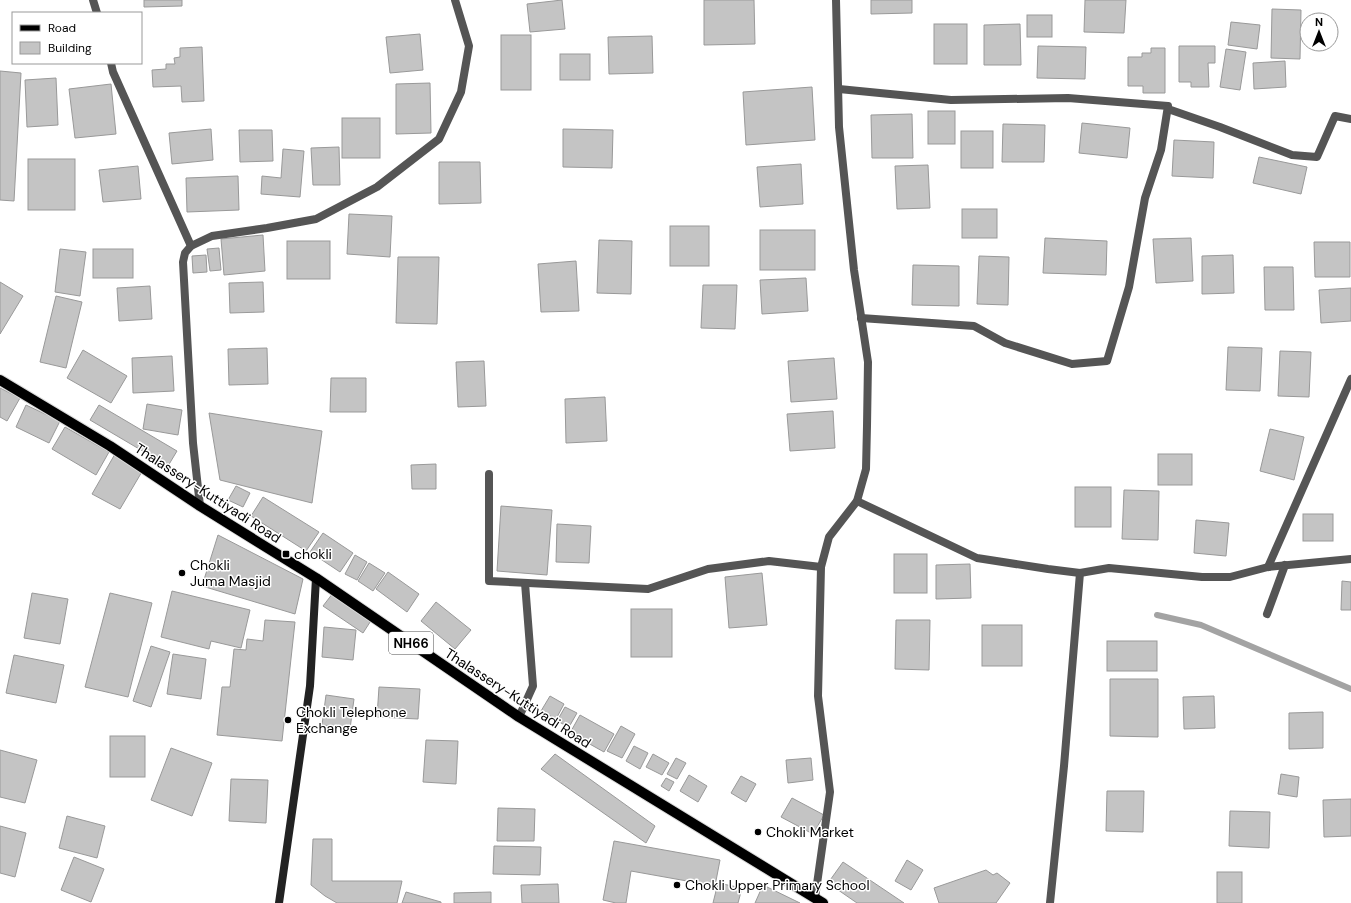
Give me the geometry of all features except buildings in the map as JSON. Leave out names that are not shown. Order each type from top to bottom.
[{"type":"main road","name":"Thalassery-Kuttiyadi Road","points":[[0,380],[110,446],[200,506],[316,578],[518,718],[819,901]]},
{"type":"main road","points":[[279,903],[310,686],[316,578]]},
{"type":"street","points":[[94,0],[97,12]]},
{"type":"street","points":[[200,506],[193,443],[182,262],[185,253],[191,246],[212,236],[274,227],[316,218],[377,187],[439,139],[461,92],[469,46],[455,0]]},
{"type":"street","points":[[819,901],[830,792],[818,696],[821,567],[828,537],[857,501],[866,469],[867,426],[868,362],[854,270],[839,127],[836,0]]},
{"type":"street","points":[[111,64],[113,72],[191,246]]},
{"type":"street","points":[[839,89],[951,100],[1068,98],[1168,106],[1168,109],[1220,127],[1292,155],[1317,157],[1335,116],[1351,119]]},
{"type":"street","points":[[862,318],[974,326],[1005,343],[1072,364],[1107,361],[1129,288],[1145,198],[1161,150],[1168,109]]},
{"type":"street","points":[[1268,567],[1351,379]]},
{"type":"street","points":[[489,474],[489,581],[648,589],[708,569],[769,561],[821,567]]},
{"type":"street","points":[[857,501],[977,558],[1048,569],[1080,572],[1109,568],[1202,577],[1230,577],[1268,567],[1351,559]]},
{"type":"street","points":[[1267,614],[1285,565]]},
{"type":"street","points":[[1050,903],[1080,572]]},
{"type":"street","points":[[518,718],[533,686],[525,583]]},
{"type":"waterway","points":[[1157,615],[1201,625],[1351,689]]},
{"type":"place","name":"chokli","points":[[286,554]]},
{"type":"place","name":"Chokli Juma Masjid","points":[[182,573]]},
{"type":"place","name":"Chokli Telephone Exchange","points":[[288,720]]},
{"type":"place","name":"Chokli Market","points":[[758,832]]},
{"type":"place","name":"Chokli Upper Primary School","points":[[677,885]]}]
